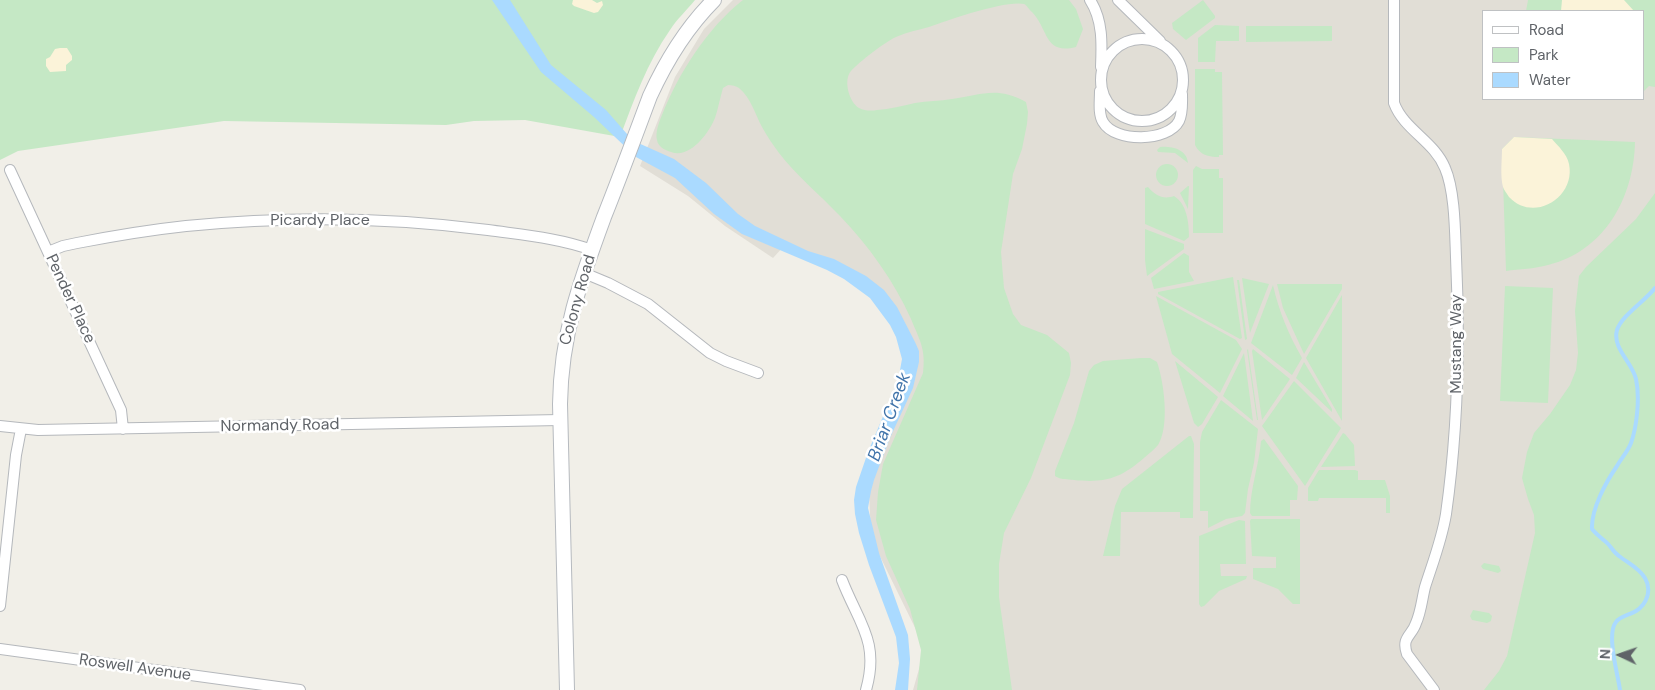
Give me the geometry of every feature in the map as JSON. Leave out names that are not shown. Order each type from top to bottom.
[{"type":"street","name":"Colony Road","points":[[567,690],[560,420],[560,381],[564,345],[573,305],[592,250],[660,73],[682,38],[714,0]]},
{"type":"street","points":[[1090,0],[1095,8],[1101,29],[1100,114],[1103,122],[1106,127],[1118,134],[1146,138],[1166,132],[1179,122],[1182,114],[1180,65],[1166,46],[1118,0]]},
{"type":"street","name":"Mustang Way","points":[[1394,0],[1394,103],[1400,117],[1433,149],[1445,168],[1450,191],[1455,239],[1458,343],[1456,429],[1453,462],[1443,531],[1425,588],[1417,622],[1407,636],[1405,648],[1407,654],[1434,690]]},
{"type":"street","points":[[1166,46],[1155,40],[1142,38],[1129,40],[1118,46],[1108,56],[1102,67],[1100,80],[1103,94],[1110,106],[1121,116],[1134,120],[1149,121],[1162,116],[1173,107],[1180,95],[1182,81]]},
{"type":"street","name":"Pender Place","points":[[10,170],[121,410],[123,429]]},
{"type":"street","name":"Picardy Place","points":[[48,252],[59,247],[77,243],[186,226],[325,220],[388,221],[465,227],[568,242],[592,250]]},
{"type":"street","points":[[584,273],[648,304],[694,342],[717,357],[758,373]]},
{"type":"street","name":"Normandy Road","points":[[0,426],[21,429],[123,429],[560,420]]},
{"type":"street","points":[[0,606],[15,462],[21,429]]},
{"type":"street","points":[[842,580],[864,627],[870,645],[871,663],[866,690]]},
{"type":"street","name":"Roswell Avenue","points":[[0,649],[300,690]]},
{"type":"shaded area","points":[[733,0],[1655,0],[1655,690],[913,690],[925,648],[871,538],[869,490],[906,391],[904,327],[876,294],[785,245],[773,258],[725,226],[688,196],[640,166],[675,77],[704,29]]},
{"type":"green space","points":[[0,0],[695,0],[673,26],[654,55],[620,137],[525,120],[474,121],[446,125],[224,121],[18,151],[0,160]]},
{"type":"green space","points":[[743,0],[1069,0],[1076,9],[1083,29],[1076,47],[1066,49],[1052,44],[1037,19],[1024,4],[1004,5],[977,11],[896,37],[860,63],[851,71],[847,80],[848,91],[855,105],[864,110],[872,111],[989,93],[1006,94],[1026,102],[1028,112],[1027,124],[1022,149],[1013,174],[1001,252],[1004,288],[1013,314],[1021,325],[1047,335],[1069,353],[1071,363],[1070,375],[1031,478],[1004,533],[999,564],[999,597],[1012,690],[917,690],[921,650],[910,609],[886,556],[876,520],[883,464],[923,373],[924,358],[911,319],[888,277],[850,227],[779,153],[762,127],[750,101],[738,87],[728,85],[723,88],[712,124],[692,148],[678,153],[671,152],[659,145],[657,134],[660,121],[685,68],[706,37]]},
{"type":"green space","points":[[1203,0],[1215,18],[1186,40],[1173,29],[1172,23]]},
{"type":"green space","points":[[1528,0],[1655,0],[1655,87],[1649,86],[1645,90],[1645,10],[1526,10]]},
{"type":"green space","points":[[1215,25],[1239,26],[1239,41],[1216,41],[1215,62],[1198,62],[1198,38]]},
{"type":"green space","points":[[1246,26],[1332,26],[1332,41],[1246,42]]},
{"type":"green space","points":[[1195,69],[1215,69],[1215,72],[1222,72],[1223,155],[1219,155],[1219,157],[1205,155],[1195,145]]},
{"type":"green space","points":[[1514,137],[1635,142],[1629,182],[1622,201],[1612,219],[1586,248],[1568,258],[1548,265],[1506,271],[1502,149]]},
{"type":"green space","points":[[1160,147],[1178,149],[1185,154],[1188,163],[1175,153],[1158,152],[1157,150]]},
{"type":"green space","points":[[1167,164],[1175,167],[1178,175],[1175,183],[1167,186],[1159,183],[1156,175],[1159,167]]},
{"type":"green space","points":[[1196,166],[1202,169],[1219,169],[1219,178],[1223,178],[1223,233],[1193,233],[1193,170]]},
{"type":"green space","points":[[1189,186],[1188,209],[1180,193]]},
{"type":"green space","points":[[1148,187],[1160,196],[1174,196],[1182,204],[1188,220],[1189,232],[1189,237],[1184,241],[1145,224],[1145,188]]},
{"type":"green space","points":[[1655,193],[1655,690],[1484,690],[1499,671],[1507,656],[1535,533],[1534,515],[1522,478],[1527,452],[1534,433],[1570,385],[1576,370],[1578,353],[1575,311],[1579,276],[1636,219]]},
{"type":"green space","points":[[1145,229],[1184,244],[1184,249],[1147,276],[1145,260]]},
{"type":"green space","points":[[1184,253],[1189,256],[1189,272],[1194,281],[1154,289],[1151,278]]},
{"type":"green space","points":[[1233,277],[1242,338],[1240,339],[1158,294],[1158,292]]},
{"type":"green space","points":[[1242,278],[1269,284],[1250,333]]},
{"type":"green space","points":[[1237,280],[1239,280],[1247,339],[1245,340]]},
{"type":"green space","points":[[1277,284],[1342,284],[1342,289],[1304,354],[1283,308]]},
{"type":"green space","points":[[1273,285],[1285,323],[1302,358],[1292,375],[1251,343]]},
{"type":"green space","points":[[1505,286],[1553,288],[1548,403],[1500,401]]},
{"type":"green space","points":[[1342,295],[1342,421],[1306,358]]},
{"type":"green space","points":[[1156,296],[1236,340],[1242,349],[1220,393],[1172,354]]},
{"type":"green space","points":[[1248,349],[1258,420],[1247,350]]},
{"type":"green space","points":[[1253,349],[1290,379],[1262,420],[1252,351]]},
{"type":"green space","points":[[1244,353],[1253,421],[1223,396]]},
{"type":"green space","points":[[1150,358],[1157,362],[1162,381],[1165,416],[1162,437],[1158,445],[1127,471],[1111,478],[1085,481],[1062,479],[1055,476],[1055,471],[1074,423],[1089,371],[1094,365],[1103,361]]},
{"type":"green space","points":[[1175,361],[1218,397],[1202,424],[1198,427],[1194,423]]},
{"type":"green space","points":[[1304,362],[1332,409],[1332,412],[1296,378]]},
{"type":"green space","points":[[1294,381],[1341,428],[1305,486],[1262,426]]},
{"type":"green space","points":[[1221,400],[1258,429],[1245,513],[1242,516],[1226,519],[1208,528],[1208,511],[1200,511],[1200,442],[1202,432]]},
{"type":"green space","points":[[1343,433],[1354,445],[1355,466],[1321,467]]},
{"type":"green space","points":[[1191,436],[1194,444],[1193,518],[1180,518],[1180,512],[1121,512],[1120,556],[1103,556],[1115,506],[1122,489]]},
{"type":"green space","points":[[1264,439],[1298,486],[1297,500],[1290,500],[1290,516],[1252,516],[1250,513],[1251,495],[1261,441]]},
{"type":"green space","points":[[1319,470],[1355,470],[1358,471],[1358,480],[1385,480],[1390,496],[1390,513],[1386,513],[1386,498],[1319,498],[1318,501],[1308,501],[1308,488]]},
{"type":"green space","points":[[1251,519],[1300,519],[1300,604],[1293,604],[1278,589],[1253,579],[1253,568],[1276,568],[1276,557],[1252,556]]},
{"type":"green space","points":[[1239,520],[1245,521],[1246,564],[1220,564],[1221,576],[1247,576],[1246,579],[1219,591],[1201,607],[1199,604],[1199,536]]},
{"type":"green space","points":[[1484,563],[1499,566],[1501,571],[1498,573],[1483,569],[1481,566]]},
{"type":"green space","points":[[1473,610],[1489,613],[1492,616],[1491,621],[1487,623],[1472,620],[1470,616]]},
{"type":"sand","points":[[573,0],[592,0],[597,3],[602,1],[603,5],[598,12],[594,13],[574,6],[572,4]]},
{"type":"sand","points":[[1562,0],[1624,0],[1633,10],[1561,10]]},
{"type":"sand","points":[[67,48],[72,56],[72,60],[66,65],[66,71],[50,72],[46,66],[46,59],[50,57],[55,49]]},
{"type":"sand","points":[[1514,137],[1552,139],[1566,157],[1569,164],[1569,176],[1566,187],[1551,203],[1529,208],[1509,197],[1504,189],[1502,149]]},
{"type":"water","name":"Briar Creek","points":[[492,0],[510,0],[551,65],[606,110],[636,142],[674,159],[706,183],[738,214],[755,226],[808,251],[834,259],[866,276],[884,290],[897,307],[919,351],[919,362],[913,388],[889,440],[874,480],[868,508],[879,553],[908,635],[910,659],[908,690],[895,690],[899,663],[896,637],[859,533],[854,500],[856,487],[868,452],[898,381],[902,359],[896,337],[890,325],[870,298],[844,279],[742,234],[714,214],[675,178],[636,157],[594,117],[541,72]]},
{"type":"waterway","points":[[1620,690],[1612,645],[1613,628],[1618,620],[1636,611],[1643,605],[1646,601],[1648,587],[1640,571],[1617,554],[1592,529],[1592,521],[1604,488],[1630,446],[1636,420],[1638,403],[1636,379],[1617,343],[1617,330],[1624,319],[1655,288]]}]
